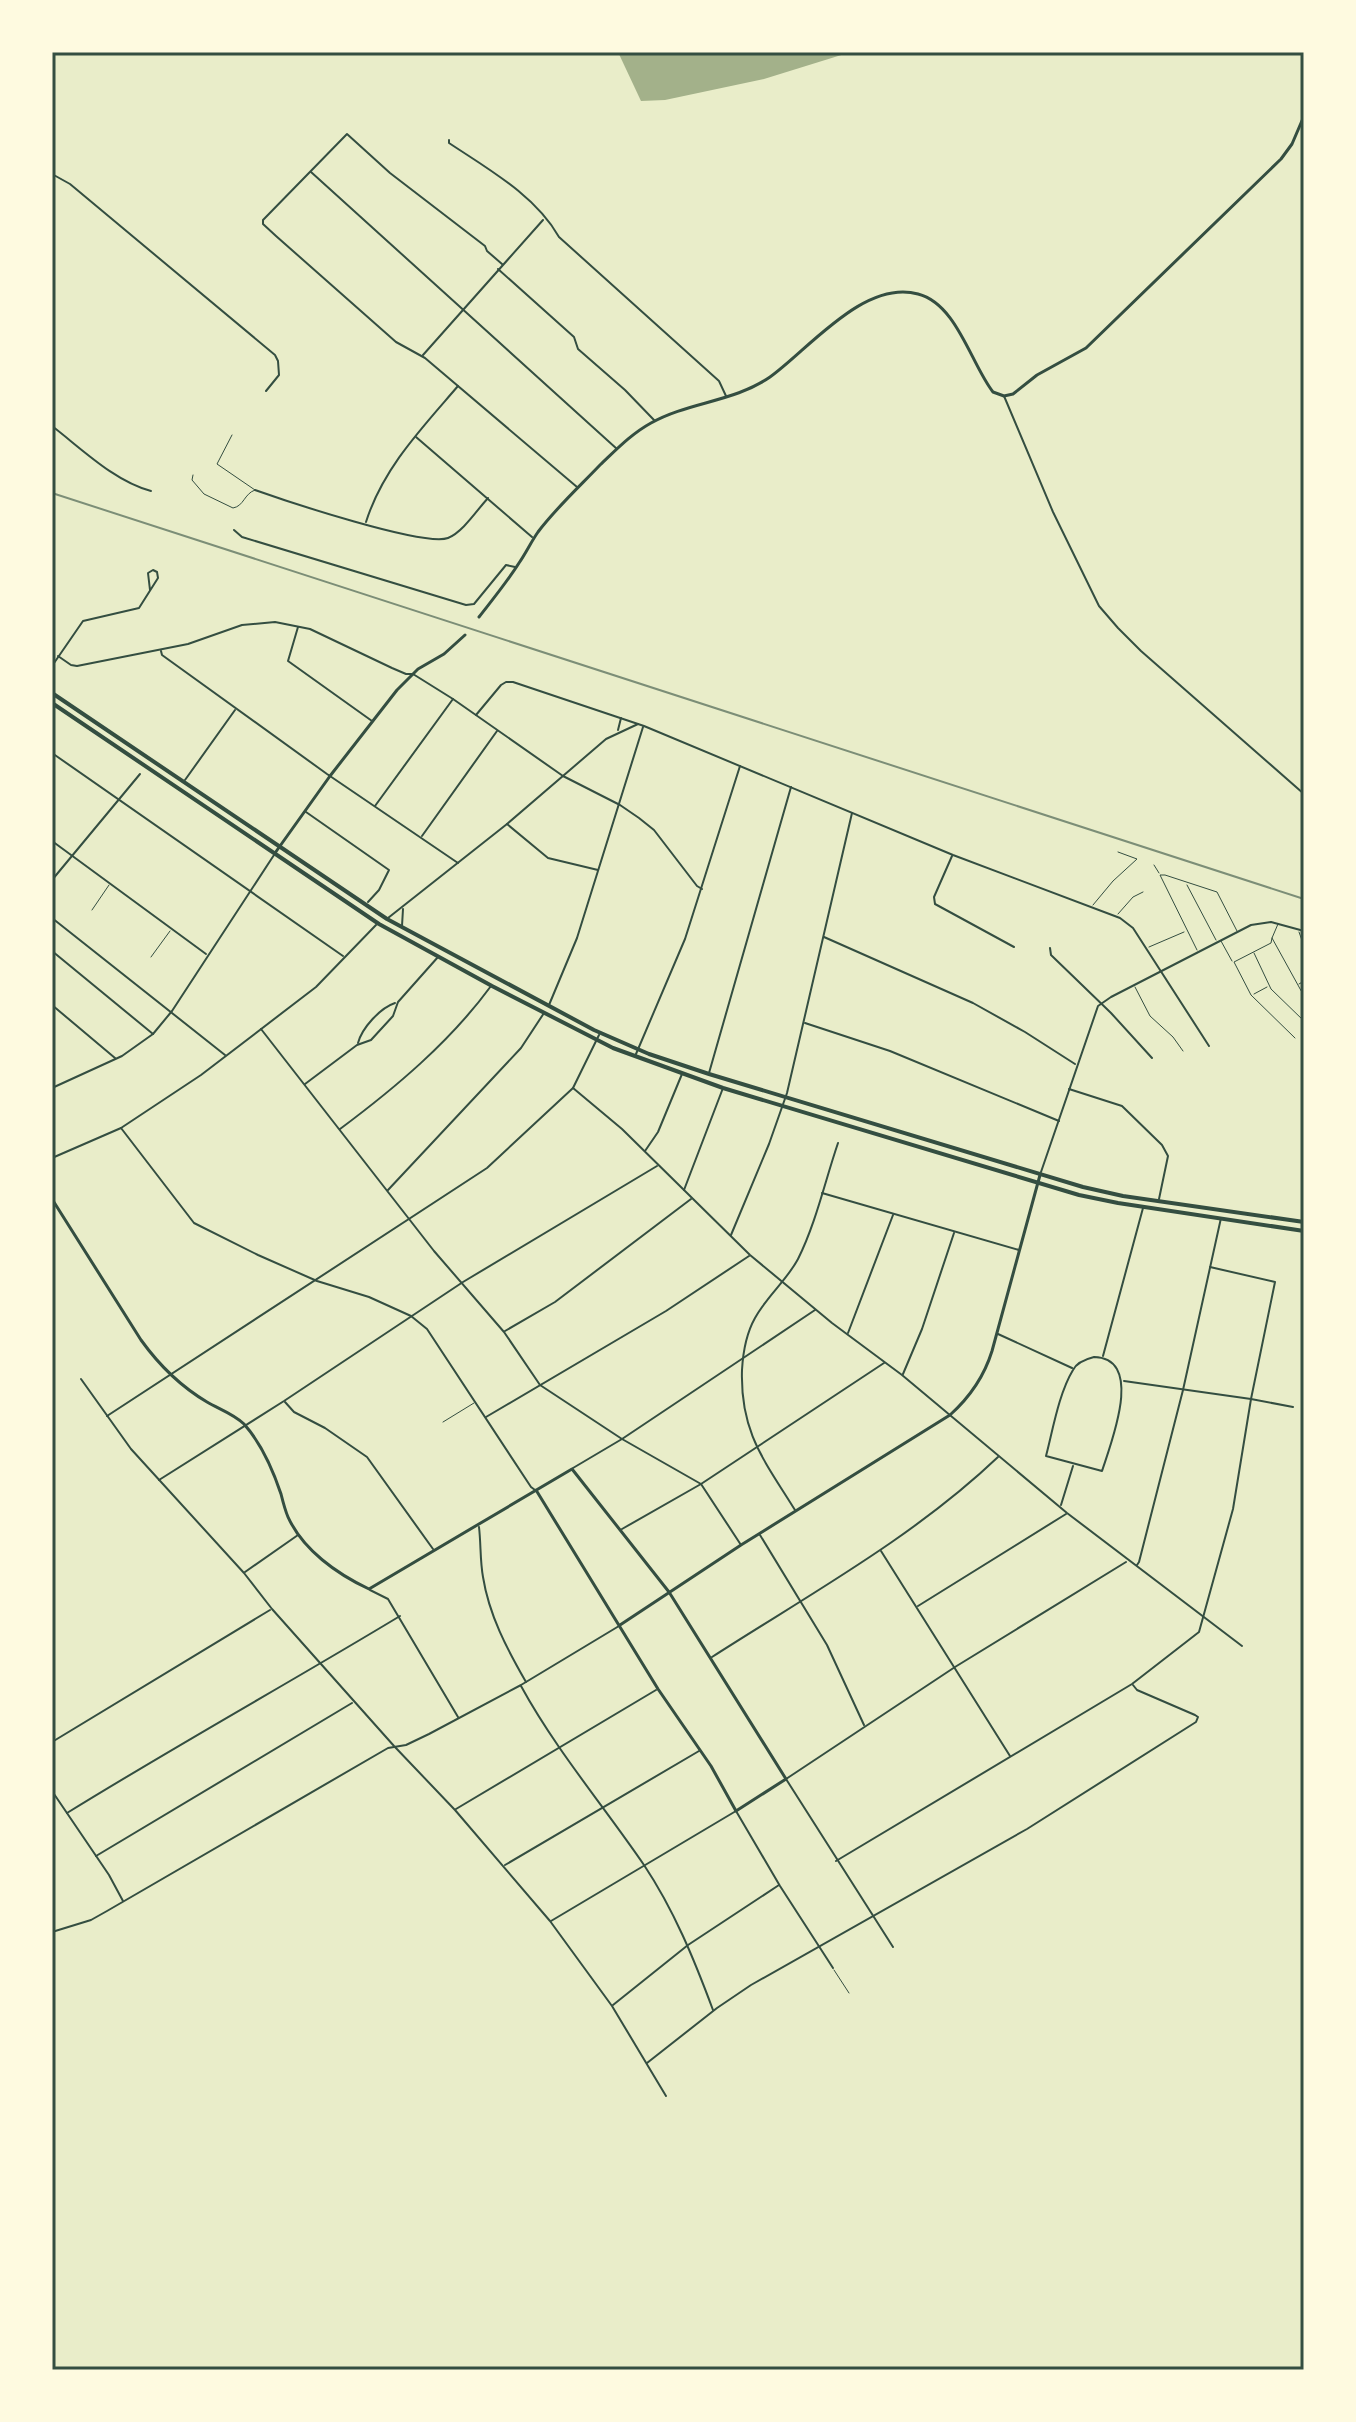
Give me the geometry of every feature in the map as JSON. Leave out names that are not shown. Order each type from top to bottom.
[{"type":"main road","points":[[52,693],[387,919],[549,1006],[637,1049],[785,1099],[1097,1191],[1304,1222]]},
{"type":"main road","points":[[52,703],[379,924],[492,986],[634,1057],[782,1107],[1079,1195],[1304,1231]]},
{"type":"main road","points":[[379,924],[387,919]]},
{"type":"street","points":[[479,617],[534,538],[577,488],[634,433],[655,421],[754,386],[771,376],[836,322],[883,295],[913,292],[930,299],[950,319],[995,394],[1013,394],[1037,375],[1086,348],[1281,159],[1292,144],[1304,116]]},
{"type":"street","points":[[502,264],[485,246],[390,173],[347,134],[263,220],[263,224],[396,342],[422,356],[577,488]]},
{"type":"street","points":[[449,140],[542,211],[559,237],[719,381],[726,397]]},
{"type":"street","points":[[310,171],[617,449]]},
{"type":"street","points":[[52,174],[70,184],[275,355],[279,375],[266,391]]},
{"type":"street","points":[[422,356],[545,218]]},
{"type":"street","points":[[498,269],[574,337],[578,349],[655,421]]},
{"type":"street","points":[[366,524],[387,474],[458,386]]},
{"type":"street","points":[[1004,396],[1053,512],[1099,606],[1141,651],[1304,794]]},
{"type":"street","points":[[52,426],[120,477],[138,488],[151,491]]},
{"type":"street","points":[[415,436],[534,538]]},
{"type":"street","points":[[255,490],[366,524],[432,540],[455,535],[488,498]]},
{"type":"street","points":[[234,530],[242,537],[466,605],[474,604],[506,565],[516,567]]},
{"type":"street","points":[[52,666],[83,621],[139,608],[150,590]]},
{"type":"street","points":[[58,656],[77,666],[188,644],[242,625],[275,622],[321,634],[406,674],[413,674],[563,776],[620,805],[654,830],[702,889]]},
{"type":"street","points":[[298,626],[288,661],[372,721]]},
{"type":"street","points":[[52,1088],[117,1059],[153,1034],[172,1011],[275,853],[372,721],[413,674],[453,647],[465,635]]},
{"type":"street","points":[[160,650],[162,655],[236,709],[458,863]]},
{"type":"street","points":[[476,715],[501,685],[508,682],[639,724],[953,855],[1117,917],[1128,922],[1209,1046]]},
{"type":"street","points":[[375,807],[453,699]]},
{"type":"street","points":[[184,782],[236,709]]},
{"type":"street","points":[[618,732],[621,718]]},
{"type":"street","points":[[387,919],[507,824],[606,739],[639,724]]},
{"type":"street","points":[[549,1006],[577,938],[644,726]]},
{"type":"street","points":[[421,838],[498,730]]},
{"type":"street","points":[[52,753],[345,957]]},
{"type":"street","points":[[634,1057],[685,939],[740,765]]},
{"type":"street","points":[[52,880],[140,774]]},
{"type":"street","points":[[709,1074],[791,787]]},
{"type":"street","points":[[305,811],[389,870],[379,890],[366,905]]},
{"type":"street","points":[[730,1236],[785,1099],[852,813]]},
{"type":"street","points":[[507,824],[548,858],[599,870]]},
{"type":"street","points":[[52,841],[208,955]]},
{"type":"street","points":[[953,855],[933,901],[1014,947]]},
{"type":"street","points":[[402,927],[403,907]]},
{"type":"street","points":[[52,918],[226,1056]]},
{"type":"street","points":[[52,1932],[91,1920],[394,1746],[406,1745],[521,1685],[950,1415],[964,1402],[989,1362],[1040,1175],[1091,1022],[1101,1004],[1258,922],[1302,930]]},
{"type":"street","points":[[52,1158],[121,1128],[226,1056],[316,987],[379,924]]},
{"type":"street","points":[[823,936],[965,999],[1077,1064]]},
{"type":"street","points":[[1050,948],[1051,955],[1152,1058]]},
{"type":"street","points":[[52,951],[153,1034]]},
{"type":"street","points":[[304,1085],[357,1045],[371,1040],[393,1016],[398,1002],[438,957]]},
{"type":"street","points":[[339,1130],[394,1089],[492,986]]},
{"type":"street","points":[[357,1045],[363,1031],[385,1007],[398,1002]]},
{"type":"street","points":[[52,1005],[117,1059]]},
{"type":"street","points":[[387,1191],[521,1048],[544,1013]]},
{"type":"street","points":[[803,1023],[890,1051],[1059,1121]]},
{"type":"street","points":[[261,1029],[409,1220],[504,1332],[540,1385],[622,1439],[701,1484],[741,1545]]},
{"type":"street","points":[[106,1416],[487,1168],[573,1088],[601,1033]]},
{"type":"street","points":[[644,1152],[658,1132],[682,1074]]},
{"type":"street","points":[[573,1088],[622,1129],[750,1255],[902,1375],[1067,1513],[1242,1646]]},
{"type":"street","points":[[684,1191],[723,1088]]},
{"type":"street","points":[[1069,1089],[1126,1108],[1162,1145],[1168,1156],[1158,1201]]},
{"type":"street","points":[[121,1128],[194,1223],[317,1281],[369,1297],[411,1316],[427,1329],[531,1487],[536,1490],[833,1968]]},
{"type":"street","points":[[796,1511],[756,1447],[744,1408],[743,1359],[748,1333],[756,1317],[798,1260],[838,1143]]},
{"type":"street","points":[[159,1480],[463,1282],[658,1165]]},
{"type":"street","points":[[821,1192],[1019,1250]]},
{"type":"street","points":[[52,1199],[141,1340],[189,1391],[236,1417],[244,1425],[269,1462],[285,1511],[298,1535],[329,1565],[388,1599],[459,1718]]},
{"type":"street","points":[[504,1332],[555,1302],[691,1199]]},
{"type":"street","points":[[1103,1357],[1143,1207]]},
{"type":"street","points":[[847,1334],[894,1214]]},
{"type":"street","points":[[1136,1566],[1183,1390],[1221,1218]]},
{"type":"street","points":[[902,1375],[922,1329],[954,1232]]},
{"type":"street","points":[[486,1417],[666,1311],[750,1255]]},
{"type":"street","points":[[836,1861],[1132,1684],[1199,1632],[1233,1509],[1275,1282],[1210,1267]]},
{"type":"street","points":[[369,1589],[622,1439],[816,1309]]},
{"type":"street","points":[[997,1333],[1073,1368]]},
{"type":"street","points":[[1103,1357],[1116,1367],[1123,1381],[1102,1471],[1046,1456],[1073,1368],[1086,1359],[1103,1357]]},
{"type":"street","points":[[621,1529],[701,1484],[885,1362]]},
{"type":"street","points":[[81,1379],[106,1416],[159,1480],[244,1573],[354,1702],[455,1810],[550,1921],[612,2006],[666,2096]]},
{"type":"street","points":[[1123,1381],[1293,1407]]},
{"type":"street","points":[[284,1401],[294,1412],[342,1438],[367,1457],[434,1551]]},
{"type":"street","points":[[711,1657],[881,1550],[999,1456]]},
{"type":"street","points":[[1060,1506],[1074,1464]]},
{"type":"street","points":[[572,1469],[669,1592],[893,1947]]},
{"type":"street","points":[[917,1606],[1067,1513]]},
{"type":"street","points":[[478,1526],[489,1604],[526,1682]]},
{"type":"street","points":[[759,1534],[827,1645],[865,1726]]},
{"type":"street","points":[[244,1573],[298,1535]]},
{"type":"street","points":[[881,1550],[1011,1758]]},
{"type":"street","points":[[550,1921],[736,1811],[955,1667],[1128,1560]]},
{"type":"street","points":[[52,1742],[272,1609]]},
{"type":"street","points":[[67,1813],[211,1725],[400,1616]]},
{"type":"street","points":[[647,2063],[751,1985],[1044,1818],[1192,1726],[1198,1717],[1137,1690],[1132,1684]]},
{"type":"street","points":[[521,1685],[560,1749],[645,1867],[668,1905],[688,1945],[713,2011]]},
{"type":"street","points":[[455,1810],[658,1689]]},
{"type":"street","points":[[96,1856],[354,1702]]},
{"type":"street","points":[[504,1866],[700,1750]]},
{"type":"street","points":[[52,1791],[124,1902]]},
{"type":"street","points":[[612,2006],[688,1945],[779,1885]]},
{"type":"lane","points":[[193,475],[192,480],[204,494],[233,508],[241,505],[255,490],[217,464],[232,435]]},
{"type":"lane","points":[[1091,907],[1137,859],[1118,852]]},
{"type":"lane","points":[[1154,865],[1198,952]]},
{"type":"lane","points":[[1160,875],[1217,892],[1237,932]]},
{"type":"lane","points":[[1185,882],[1251,995],[1295,1038]]},
{"type":"lane","points":[[92,910],[110,883]]},
{"type":"lane","points":[[1117,917],[1133,897],[1143,892]]},
{"type":"lane","points":[[1234,962],[1271,943],[1278,924]]},
{"type":"lane","points":[[151,957],[171,929]]},
{"type":"lane","points":[[1302,930],[1298,935],[1304,946]]},
{"type":"lane","points":[[1146,949],[1187,931]]},
{"type":"lane","points":[[1272,938],[1304,996]]},
{"type":"lane","points":[[1254,952],[1270,987],[1304,1021]]},
{"type":"lane","points":[[1297,986],[1304,981]]},
{"type":"lane","points":[[1134,985],[1150,1016],[1183,1051]]},
{"type":"lane","points":[[1251,995],[1270,987]]},
{"type":"lane","points":[[443,1422],[476,1402]]},
{"type":"lane","points":[[833,1968],[849,1993]]},
{"type":"shaded area","points":[[618,52],[851,52],[764,79],[665,100],[641,101]]},
{"type":"railway","points":[[52,493],[1304,899]]}]
